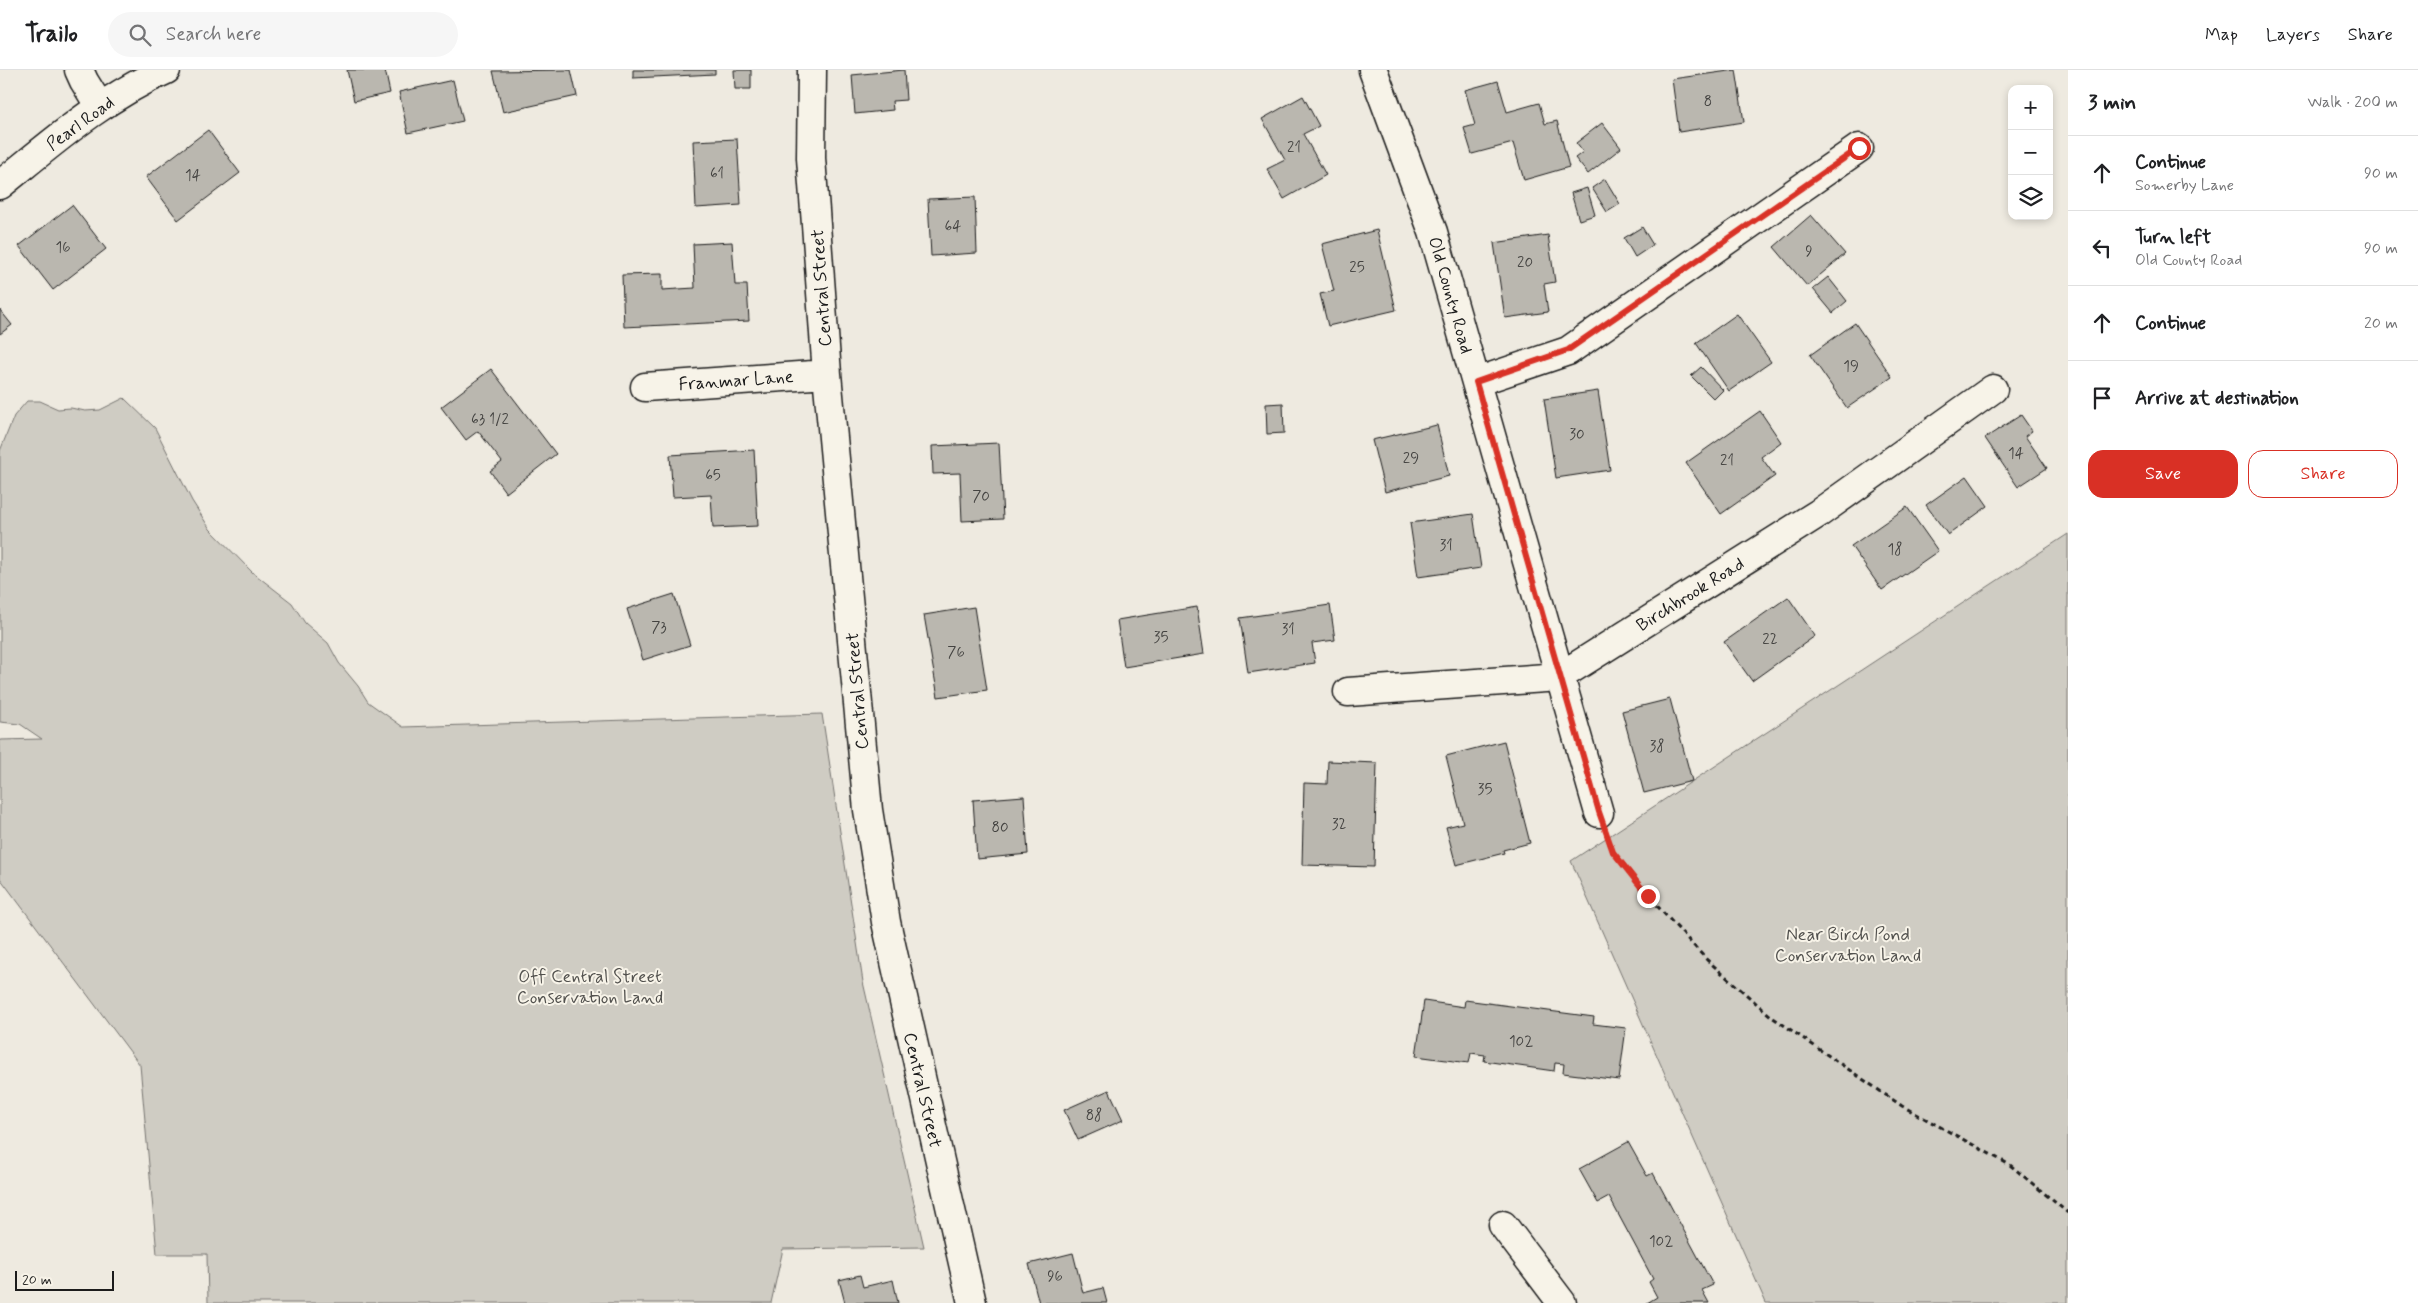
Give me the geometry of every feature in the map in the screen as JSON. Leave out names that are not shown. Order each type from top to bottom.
[{"type":"street","points":[[79,70],[100,107]]},
{"type":"street","name":"Pearl Road","points":[[0,185],[100,107],[125,90],[166,70]]},
{"type":"street","name":"Central Street","points":[[812,70],[811,158],[827,374],[868,810],[876,868],[900,988],[972,1303]]},
{"type":"street","name":"Old County Road","points":[[1373,70],[1433,232],[1599,812]]},
{"type":"street","points":[[1476,382],[1568,350],[1859,148]]},
{"type":"street","name":"Franmar Lane","points":[[644,386],[827,374]]},
{"type":"street","name":"Birchbrook Road","points":[[1348,692],[1559,677],[1818,513],[1994,389]]},
{"type":"street","points":[[1503,1225],[1562,1303]]},
{"type":"path","points":[[1599,812],[1613,852],[1648,896],[1707,960],[1772,1017],[1902,1106],[2010,1165],[2068,1214]]},
{"type":"green space","name":"Off Central Street Conservation Land","points":[[124,398],[155,428],[192,501],[210,529],[252,572],[292,603],[305,623],[328,643],[339,663],[358,686],[368,702],[403,727],[822,714],[863,982],[924,1247],[783,1249],[771,1303],[208,1303],[207,1254],[157,1254],[140,1065],[0,878],[0,740],[42,739],[20,724],[0,722],[0,451],[14,416],[27,401],[40,401],[58,409],[71,408],[85,411],[100,410]]},
{"type":"green space","name":"Near Birch Pond Conservation Land","points":[[2068,534],[2068,1303],[1766,1303],[1571,861]]},
{"type":"building","points":[[347,70],[385,70],[390,93],[354,101]]},
{"type":"building","points":[[571,70],[577,96],[503,112],[493,71]]},
{"type":"building","points":[[633,70],[715,70],[715,74],[633,78]]},
{"type":"building","points":[[734,70],[751,70],[751,89],[735,89]]},
{"type":"building","points":[[904,70],[906,100],[892,101],[893,110],[855,114],[852,75]]},
{"type":"building","points":[[1736,70],[1744,122],[1679,132],[1672,79]]},
{"type":"building","points":[[453,80],[463,121],[408,133],[399,92]]},
{"type":"building","points":[[1498,81],[1507,112],[1539,103],[1545,124],[1557,121],[1569,167],[1524,180],[1513,143],[1472,154],[1464,128],[1475,125],[1465,90]]},
{"type":"building","points":[[1303,96],[1319,126],[1303,134],[1326,175],[1284,199],[1267,169],[1285,160],[1262,119]]},
{"type":"building","points":[[1602,123],[1621,148],[1588,174],[1575,158],[1583,152],[1576,143]]},
{"type":"building","points":[[208,130],[240,173],[178,220],[146,177]]},
{"type":"building","points":[[737,139],[741,205],[696,208],[693,141]]},
{"type":"building","points":[[1605,179],[1620,204],[1607,212],[1592,188]]},
{"type":"building","points":[[1587,188],[1595,215],[1579,220],[1571,193]]},
{"type":"building","points":[[975,197],[977,253],[931,256],[928,199]]},
{"type":"building","points":[[72,205],[106,249],[53,290],[19,246]]},
{"type":"building","points":[[1811,215],[1845,254],[1807,286],[1774,247]]},
{"type":"building","points":[[1642,227],[1653,245],[1635,257],[1624,238]]},
{"type":"building","points":[[1377,230],[1396,310],[1328,326],[1320,294],[1334,291],[1322,244]]},
{"type":"building","points":[[1548,235],[1555,282],[1544,284],[1548,312],[1505,318],[1494,243]]},
{"type":"building","points":[[732,242],[735,285],[747,285],[749,321],[624,327],[622,275],[662,274],[662,290],[695,288],[693,244]]},
{"type":"building","points":[[1828,277],[1847,301],[1833,313],[1813,289]]},
{"type":"building","points":[[0,310],[12,325],[0,334]]},
{"type":"building","points":[[1737,314],[1771,362],[1729,391],[1696,343]]},
{"type":"building","points":[[1855,323],[1892,377],[1847,408],[1810,355]]},
{"type":"building","points":[[1701,367],[1723,390],[1714,399],[1691,376]]},
{"type":"building","points":[[491,369],[556,454],[506,493],[490,471],[502,462],[478,431],[466,440],[441,407]]},
{"type":"building","points":[[1598,391],[1610,470],[1556,478],[1544,399]]},
{"type":"building","points":[[1283,403],[1284,433],[1267,434],[1266,404]]},
{"type":"building","points":[[1760,411],[1781,442],[1761,457],[1775,476],[1721,514],[1686,463]]},
{"type":"building","points":[[2021,415],[2032,431],[2025,436],[2047,468],[2018,487],[1985,438]]},
{"type":"building","points":[[1437,425],[1449,476],[1385,492],[1372,440]]},
{"type":"building","points":[[999,443],[1003,519],[962,521],[960,473],[933,474],[932,446]]},
{"type":"building","points":[[754,450],[758,526],[713,528],[711,495],[673,497],[670,455]]},
{"type":"building","points":[[1967,476],[1988,506],[1948,535],[1926,505]]},
{"type":"building","points":[[1907,507],[1938,551],[1882,590],[1851,546]]},
{"type":"building","points":[[1473,514],[1481,568],[1418,577],[1410,523]]},
{"type":"building","points":[[674,594],[690,645],[643,660],[627,609]]},
{"type":"building","points":[[1788,597],[1815,636],[1752,681],[1724,642]]},
{"type":"building","points":[[1330,605],[1335,640],[1312,643],[1315,663],[1248,673],[1240,618]]},
{"type":"building","points":[[974,607],[987,690],[938,697],[924,615]]},
{"type":"building","points":[[1197,607],[1204,654],[1124,667],[1117,620]]},
{"type":"building","points":[[1670,699],[1692,781],[1644,793],[1622,711]]},
{"type":"building","points":[[1504,741],[1530,843],[1503,850],[1504,853],[1456,865],[1446,827],[1463,823],[1446,756]]},
{"type":"building","points":[[1328,761],[1377,763],[1374,867],[1302,865],[1304,783],[1327,784]]},
{"type":"building","points":[[1024,796],[1028,854],[977,859],[973,800]]},
{"type":"building","points":[[1465,1000],[1594,1017],[1593,1024],[1626,1028],[1619,1080],[1563,1073],[1564,1064],[1555,1063],[1554,1071],[1484,1061],[1485,1055],[1471,1053],[1469,1063],[1416,1056],[1424,1001],[1464,1007]]},
{"type":"building","points":[[1109,1090],[1123,1120],[1078,1140],[1064,1110]]},
{"type":"building","points":[[1628,1142],[1647,1176],[1653,1173],[1713,1285],[1702,1290],[1709,1303],[1647,1303],[1657,1297],[1649,1282],[1653,1279],[1609,1197],[1598,1203],[1579,1169]]},
{"type":"building","points":[[1073,1253],[1083,1293],[1103,1288],[1107,1303],[1039,1303],[1029,1264]]},
{"type":"building","points":[[860,1275],[863,1287],[893,1280],[898,1303],[845,1303],[839,1280]]},
{"type":"route","points":[[1648,896],[1613,852],[1599,812],[1476,382],[1568,350],[1859,148]]}]
